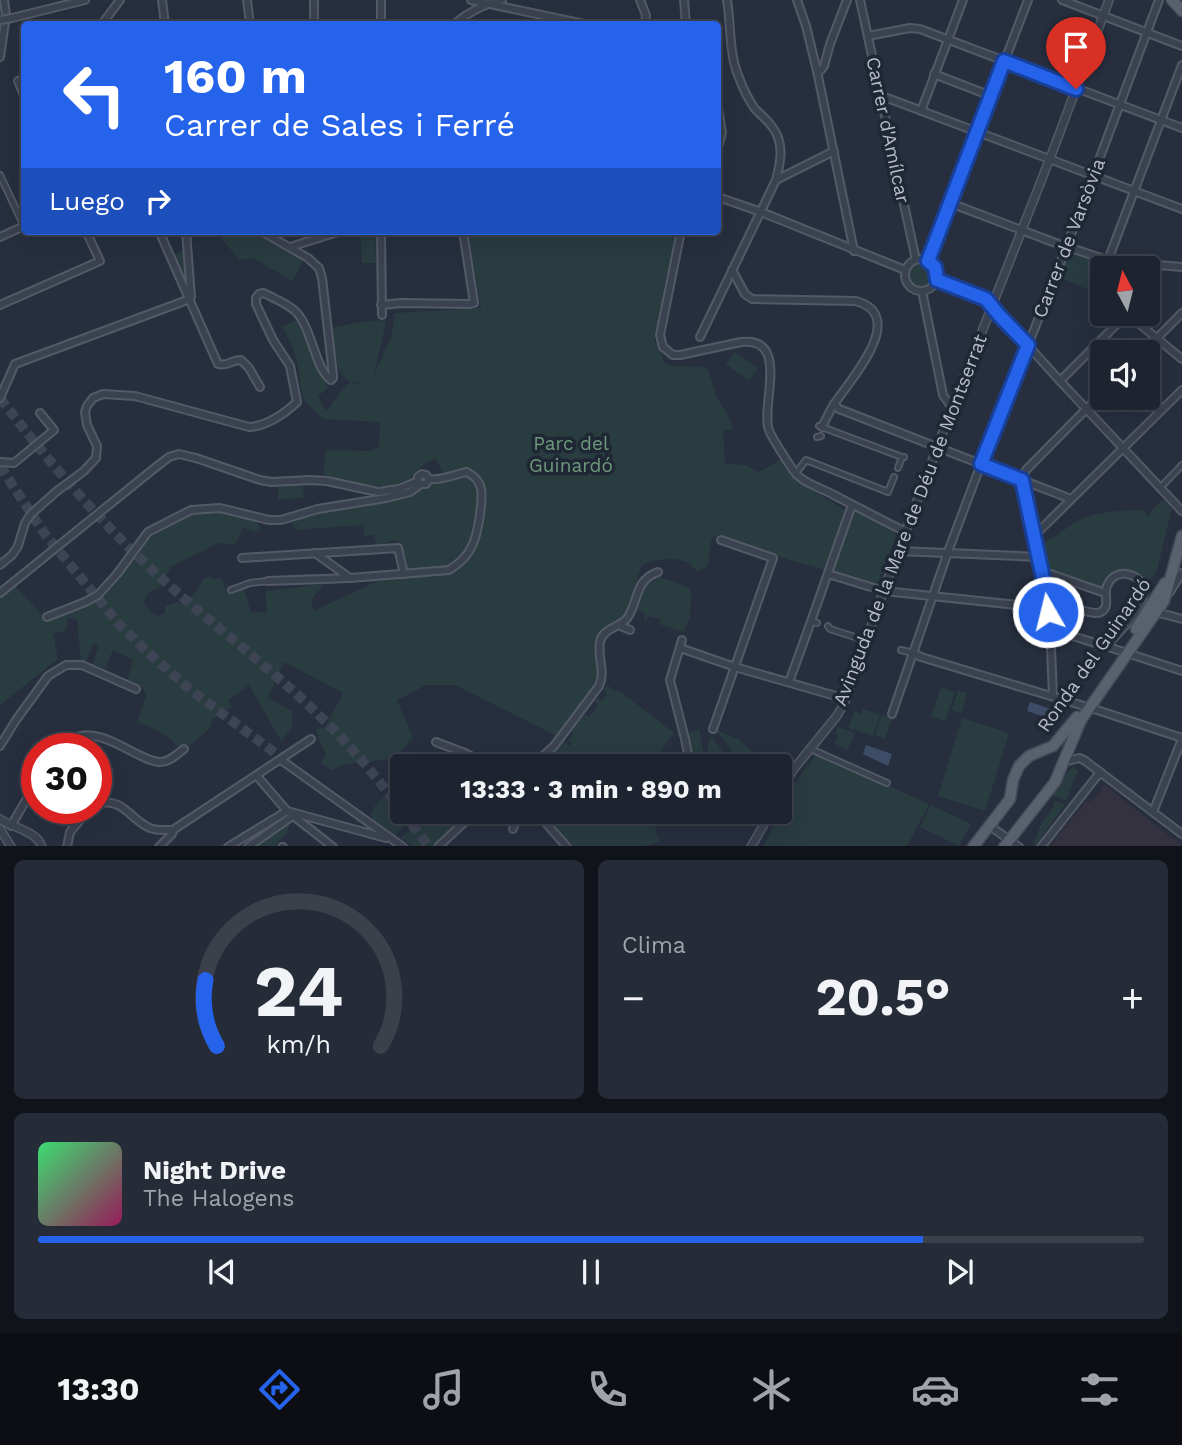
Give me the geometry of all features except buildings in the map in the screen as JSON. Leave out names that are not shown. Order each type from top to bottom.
[{"type":"main road","points":[[1172,0],[1182,11]]},
{"type":"main road","name":"Ronda del Guinardó","points":[[1124,652],[1164,600],[1182,536]]},
{"type":"main road","name":"Ronda del Guinardó","points":[[973,846],[1010,799],[1013,780],[1019,766],[1030,756],[1056,744],[1086,707],[1170,577]]},
{"type":"main road","name":"Ronda del Guinardó","points":[[1006,843],[1055,782],[1086,707]]},
{"type":"street","points":[[0,57],[6,15],[4,0]]},
{"type":"street","points":[[1,20],[85,0]]},
{"type":"street","points":[[104,21],[120,0]]},
{"type":"street","points":[[162,0],[165,21]]},
{"type":"street","points":[[247,0],[250,21]]},
{"type":"street","points":[[314,0],[314,21]]},
{"type":"street","points":[[381,0],[382,21]]},
{"type":"street","points":[[471,0],[570,21]]},
{"type":"street","points":[[458,21],[471,12],[502,0]]},
{"type":"street","points":[[640,0],[646,15],[645,21]]},
{"type":"street","points":[[684,0],[686,21]]},
{"type":"street","points":[[700,337],[776,180],[781,157],[778,135],[756,109],[738,74],[727,0]]},
{"type":"street","points":[[797,0],[817,71],[854,251]]},
{"type":"street","points":[[817,71],[824,65],[847,0]]},
{"type":"street","name":"Carrer d'Amílcar","points":[[860,0],[916,260]]},
{"type":"street","points":[[921,110],[963,0]]},
{"type":"street","points":[[928,261],[1028,0]]},
{"type":"street","points":[[1062,0],[1182,46]]},
{"type":"street","name":"Avinguda de la Mare de Déu de Montserrat","points":[[792,772],[836,717],[846,699],[952,408],[1109,0]]},
{"type":"street","name":"Carrer de Varsòvia","points":[[892,714],[947,553],[1159,0]]},
{"type":"street","points":[[868,36],[910,28],[920,29],[1182,128]]},
{"type":"street","points":[[1109,256],[1182,65]]},
{"type":"street","points":[[934,74],[990,96]]},
{"type":"street","points":[[881,96],[1182,209]]},
{"type":"street","points":[[776,180],[834,151]]},
{"type":"street","points":[[0,175],[21,218]]},
{"type":"street","points":[[721,198],[905,270]]},
{"type":"street","points":[[950,203],[1090,257]]},
{"type":"street","points":[[0,237],[21,226]]},
{"type":"street","points":[[0,305],[100,261],[88,235]]},
{"type":"street","points":[[161,235],[218,364],[223,366],[239,360],[250,368],[260,387]]},
{"type":"street","points":[[186,235],[190,299]]},
{"type":"street","points":[[0,565],[18,546],[25,523],[32,513],[96,458],[97,446],[87,425],[85,412],[93,398],[103,394],[135,396],[249,427],[264,424],[297,402],[290,366],[273,340],[256,304],[259,294],[264,293],[293,309],[309,334],[325,375],[331,380],[333,378],[319,268],[308,258],[268,235]]},
{"type":"street","points":[[290,247],[328,235]]},
{"type":"street","points":[[381,235],[382,315]]},
{"type":"street","points":[[381,305],[474,303],[464,235]]},
{"type":"street","points":[[680,235],[660,335],[663,346],[673,355],[746,341],[763,349],[770,366],[767,424],[796,473],[806,481],[906,532]]},
{"type":"street","points":[[916,260],[928,261],[935,267],[937,280],[930,288],[922,291],[909,287],[905,270],[916,260]]},
{"type":"street","points":[[1160,266],[1182,267]]},
{"type":"street","points":[[732,270],[745,294],[752,299],[856,301],[873,310],[878,328],[873,345],[820,426],[903,457],[898,468]]},
{"type":"street","points":[[937,280],[986,299],[1182,511]]},
{"type":"street","points":[[922,291],[943,395],[952,408]]},
{"type":"street","points":[[0,398],[15,364],[190,299]]},
{"type":"street","points":[[1156,338],[1182,313]]},
{"type":"street","points":[[1060,382],[1114,326]]},
{"type":"street","points":[[1142,326],[1182,359]]},
{"type":"street","points":[[1035,535],[1182,390]]},
{"type":"street","points":[[834,404],[839,409],[1071,499]]},
{"type":"street","points":[[1053,696],[1048,600],[1022,480],[1026,470],[1090,406]]},
{"type":"street","points":[[0,461],[15,463],[54,430],[40,413]]},
{"type":"street","points":[[0,593],[151,471],[179,454],[272,482],[327,481],[378,492],[419,483],[426,484],[429,479],[467,472],[476,478],[481,488],[477,531],[472,547],[459,564],[449,570],[268,581],[250,583],[231,590]]},
{"type":"street","points":[[796,473],[806,460],[888,492],[894,477]]},
{"type":"street","points":[[1160,488],[1182,465]]},
{"type":"street","points":[[47,617],[98,594],[117,574],[148,532],[191,510],[220,508],[269,520],[281,520],[318,509],[410,492],[419,483]]},
{"type":"street","points":[[789,682],[852,505]]},
{"type":"street","points":[[713,729],[774,558],[721,541]]},
{"type":"street","points":[[242,558],[398,548],[404,574]]},
{"type":"street","points":[[899,551],[1039,556]]},
{"type":"street","points":[[315,553],[349,578]]},
{"type":"street","points":[[1042,571],[1105,593]]},
{"type":"street","points":[[545,754],[599,687],[603,677],[601,639],[628,617],[644,580],[658,572]]},
{"type":"street","points":[[1164,600],[1182,573]]},
{"type":"street","points":[[828,574],[884,591],[1044,608],[1048,612]]},
{"type":"street","points":[[1048,600],[1098,613],[1106,606],[1105,593],[1110,581],[1122,574],[1135,576],[1144,588],[1143,602],[1106,647]]},
{"type":"street","points":[[1156,612],[1182,619]]},
{"type":"street","points":[[618,625],[630,630]]},
{"type":"street","points":[[828,626],[861,639]]},
{"type":"street","points":[[1050,629],[1182,671]]},
{"type":"street","points":[[688,754],[670,680],[681,644],[735,667],[846,699]]},
{"type":"street","points":[[901,650],[1182,738],[1153,812]]},
{"type":"street","points":[[0,746],[48,676],[66,665],[82,665],[136,689]]},
{"type":"street","points":[[159,846],[173,830],[311,740]]},
{"type":"street","points":[[112,742],[156,762],[171,759],[184,749]]},
{"type":"street","points":[[436,742],[467,754]]},
{"type":"street","points":[[815,751],[887,783]]},
{"type":"street","points":[[1064,762],[1082,759],[1182,834]]},
{"type":"street","points":[[281,760],[374,830],[403,846]]},
{"type":"street","points":[[1041,846],[1101,773]]},
{"type":"street","points":[[257,776],[290,813],[333,846]]},
{"type":"street","points":[[112,803],[149,828],[173,830]]},
{"type":"street","points":[[11,826],[21,809]]},
{"type":"street","points":[[228,846],[290,813],[374,830]]},
{"type":"street","points":[[248,846],[290,813]]},
{"type":"street","points":[[0,819],[35,835],[42,846]]},
{"type":"street","points":[[66,846],[68,836],[77,824]]},
{"type":"street","points":[[438,846],[462,824]]},
{"type":"street","points":[[513,829],[514,824]]},
{"type":"street","points":[[547,824],[568,846]]},
{"type":"street","points":[[751,846],[764,824]]},
{"type":"street","points":[[990,825],[1006,843],[1019,846]]},
{"type":"street","points":[[0,829],[11,846]]},
{"type":"shaded area","points":[[1105,785],[1182,846],[1050,846],[1087,800],[1091,803]]},
{"type":"green space","points":[[219,235],[257,235],[303,261],[292,281],[253,258],[239,260]]},
{"type":"green space","points":[[360,235],[375,235],[376,263],[362,263]]},
{"type":"green space","name":"Parc del Guinardó","points":[[469,235],[677,235],[666,277],[655,340],[664,363],[672,366],[707,367],[717,398],[733,430],[723,430],[725,464],[746,465],[757,472],[781,459],[796,480],[846,511],[826,570],[720,535],[711,540],[707,567],[697,571],[685,561],[673,559],[660,559],[642,565],[625,614],[605,628],[596,639],[598,672],[594,685],[557,736],[455,685],[426,685],[397,700],[413,738],[399,754],[390,754],[390,759],[346,764],[332,770],[321,763],[326,754],[316,729],[325,727],[343,693],[284,662],[268,698],[292,711],[292,728],[281,741],[249,685],[229,700],[232,707],[212,719],[209,729],[190,745],[185,744],[179,749],[166,736],[137,722],[146,696],[143,687],[127,681],[133,660],[113,650],[105,669],[93,664],[99,646],[93,643],[86,662],[81,659],[77,620],[68,618],[66,631],[53,634],[58,659],[0,705],[0,594],[13,584],[44,617],[80,608],[97,598],[144,542],[189,513],[216,511],[252,518],[261,528],[257,532],[242,528],[234,545],[213,545],[171,567],[158,589],[149,592],[143,603],[158,616],[165,613],[165,606],[187,603],[203,579],[211,576],[214,579],[221,577],[227,593],[244,588],[251,613],[267,612],[265,591],[324,584],[311,600],[314,611],[384,578],[436,572],[435,566],[407,570],[403,548],[395,540],[376,544],[374,535],[364,536],[363,525],[295,530],[291,521],[322,511],[410,495],[442,480],[442,469],[435,459],[425,464],[405,482],[395,485],[364,484],[323,475],[326,450],[371,451],[379,447],[380,422],[323,419],[315,412],[302,397],[294,351],[281,327],[298,320],[328,388],[318,396],[326,411],[350,382],[359,384],[365,381],[352,382],[340,372],[335,354],[333,328],[386,320],[374,374],[391,338],[395,313],[481,308]]},
{"type":"green space","points":[[184,250],[188,287],[173,255]]},
{"type":"green space","points":[[1071,252],[1090,259],[1090,291],[1058,277],[1065,254]]},
{"type":"green space","points":[[920,262],[929,266],[933,275],[929,284],[920,288],[911,284],[907,275],[911,266]]},
{"type":"green space","points":[[735,352],[758,368],[749,381],[726,364]]},
{"type":"green space","points":[[278,485],[303,485],[304,498],[278,499]]},
{"type":"green space","points":[[1162,499],[1172,508],[1157,570],[1148,583],[1122,570],[1111,575],[1102,590],[1047,570],[1040,544],[1089,516],[1145,510],[1147,517]]},
{"type":"green space","points":[[855,511],[894,529],[896,536],[878,582],[837,573],[834,568]]},
{"type":"green space","points":[[660,577],[688,587],[692,595],[689,612],[691,614],[684,632],[659,624],[661,619],[648,616],[646,620],[645,613],[637,610],[646,585]]},
{"type":"green space","points":[[607,685],[616,692],[618,690],[674,733],[660,752],[663,754],[553,754],[563,741],[570,746],[572,743],[568,741],[573,734],[570,732],[585,714],[589,717],[598,704],[595,701],[597,698],[602,701],[607,695],[603,690]]},
{"type":"green space","points":[[941,687],[955,692],[945,721],[931,716]]},
{"type":"green space","points":[[958,690],[967,693],[961,714],[952,710]]},
{"type":"green space","points":[[863,709],[880,715],[873,736],[855,730],[859,719],[854,730],[848,728],[855,711],[861,714]]},
{"type":"green space","points":[[882,714],[892,718],[885,739],[875,735]]},
{"type":"green space","points":[[962,718],[1009,733],[985,811],[938,796]]},
{"type":"green space","points":[[838,727],[855,733],[847,751],[835,743]]},
{"type":"green space","points":[[699,729],[703,751],[707,752],[710,736],[726,754],[692,754],[688,733]]},
{"type":"green space","points":[[716,730],[738,739],[756,754],[734,754]]},
{"type":"green space","points":[[816,754],[929,804],[907,846],[763,846],[774,824],[792,824],[792,787]]},
{"type":"green space","points":[[1073,766],[1079,771],[1067,799],[1051,794]]},
{"type":"green space","points":[[390,790],[390,824],[407,824],[395,835],[376,822],[371,815],[372,810]]},
{"type":"green space","points":[[1055,801],[1065,804],[1035,846],[1033,845],[1042,822],[1052,810]]},
{"type":"green space","points":[[931,805],[971,824],[959,846],[920,827]]},
{"type":"green space","points":[[291,820],[287,833],[274,846],[254,846]]},
{"type":"green space","points":[[416,824],[456,824],[432,846],[413,846],[401,838]]},
{"type":"green space","points":[[552,824],[654,824],[659,842],[644,846],[573,846]]},
{"type":"water","points":[[1030,702],[1054,710],[1051,719],[1027,711]]},
{"type":"water","points":[[866,745],[892,754],[888,766],[863,754]]},
{"type":"tunnel","points":[[0,398],[52,463],[108,526],[169,585],[323,719],[390,796]]},
{"type":"tunnel","points":[[0,466],[44,533],[118,623],[193,692],[290,764]]},
{"type":"tunnel","points":[[412,824],[428,846]]},
{"type":"route","points":[[1048,612],[1022,480],[981,464],[1028,345],[986,299],[937,280],[935,267],[928,261],[1004,61],[1076,89]]}]
